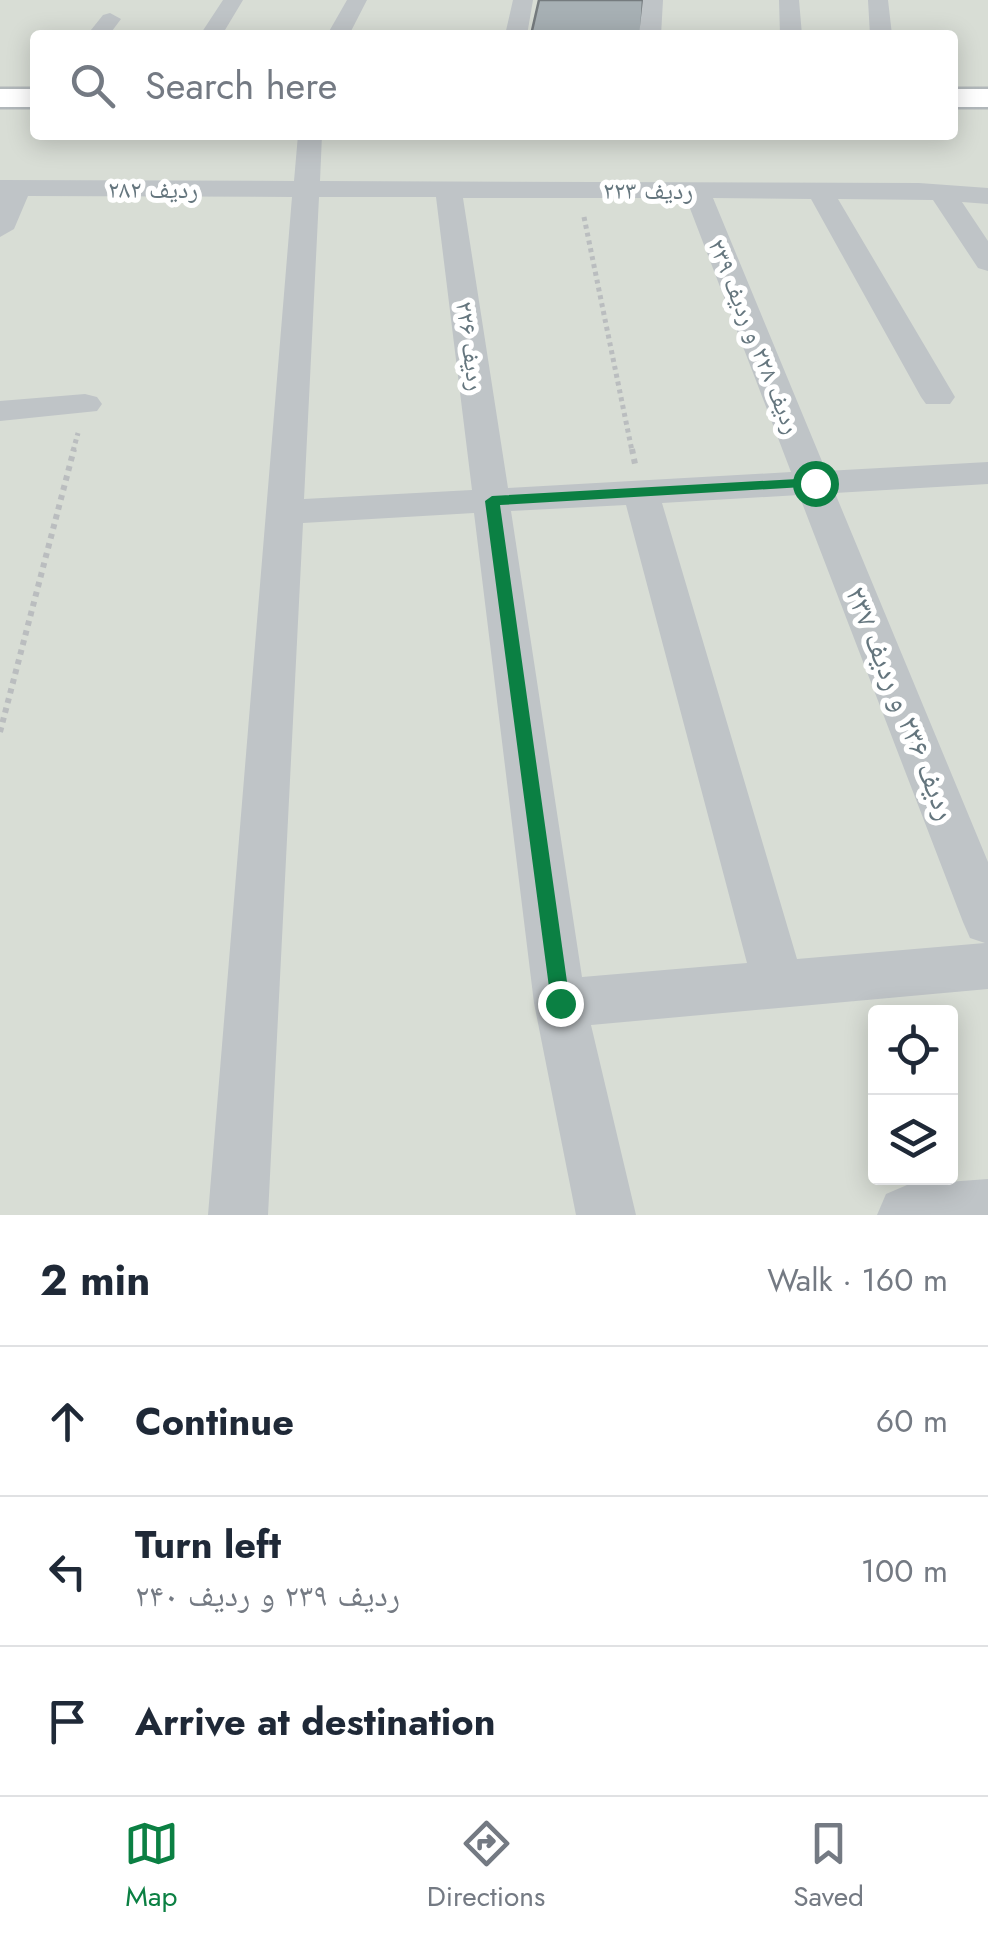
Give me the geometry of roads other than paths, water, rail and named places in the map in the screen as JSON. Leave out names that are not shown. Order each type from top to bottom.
[{"type":"main road","points":[[0,98],[30,98]]},
{"type":"main road","points":[[958,98],[988,98]]},
{"type":"main road","points":[[0,122],[30,122]]},
{"type":"main road","points":[[958,122],[988,123]]},
{"type":"street","points":[[214,30],[234,0]]},
{"type":"street","points":[[341,30],[356,0]]},
{"type":"street","points":[[517,30],[523,0]]},
{"type":"street","points":[[650,30],[653,0]]},
{"type":"street","points":[[789,0],[790,30]]},
{"type":"street","points":[[878,0],[881,30]]},
{"type":"street","points":[[238,1215],[310,140]]},
{"type":"street","points":[[0,229],[9,188]]},
{"type":"street","name":"ردیف ۲۸۲","points":[[9,188],[307,190]]},
{"type":"street","name":"ردیف ۲۲۳","points":[[307,190],[820,190],[988,196]]},
{"type":"street","name":"ردیف ۲۲۸ و ردیف ۲۳۹","points":[[696,190],[815,483]]},
{"type":"street","points":[[820,190],[938,397]]},
{"type":"street","name":"ردیف ۲۲۶","points":[[449,192],[560,1003],[606,1215]]},
{"type":"street","points":[[942,192],[988,262]]},
{"type":"street","points":[[0,412],[85,404]]},
{"type":"street","points":[[286,512],[815,483],[982,484]]},
{"type":"street","name":"ردیف ۲۳۶ و ردیف ۲۳۷","points":[[815,483],[988,922]]},
{"type":"street","points":[[642,492],[779,984]]},
{"type":"street","points":[[560,1003],[988,966]]},
{"type":"street","points":[[907,1215],[988,1209]]}]
